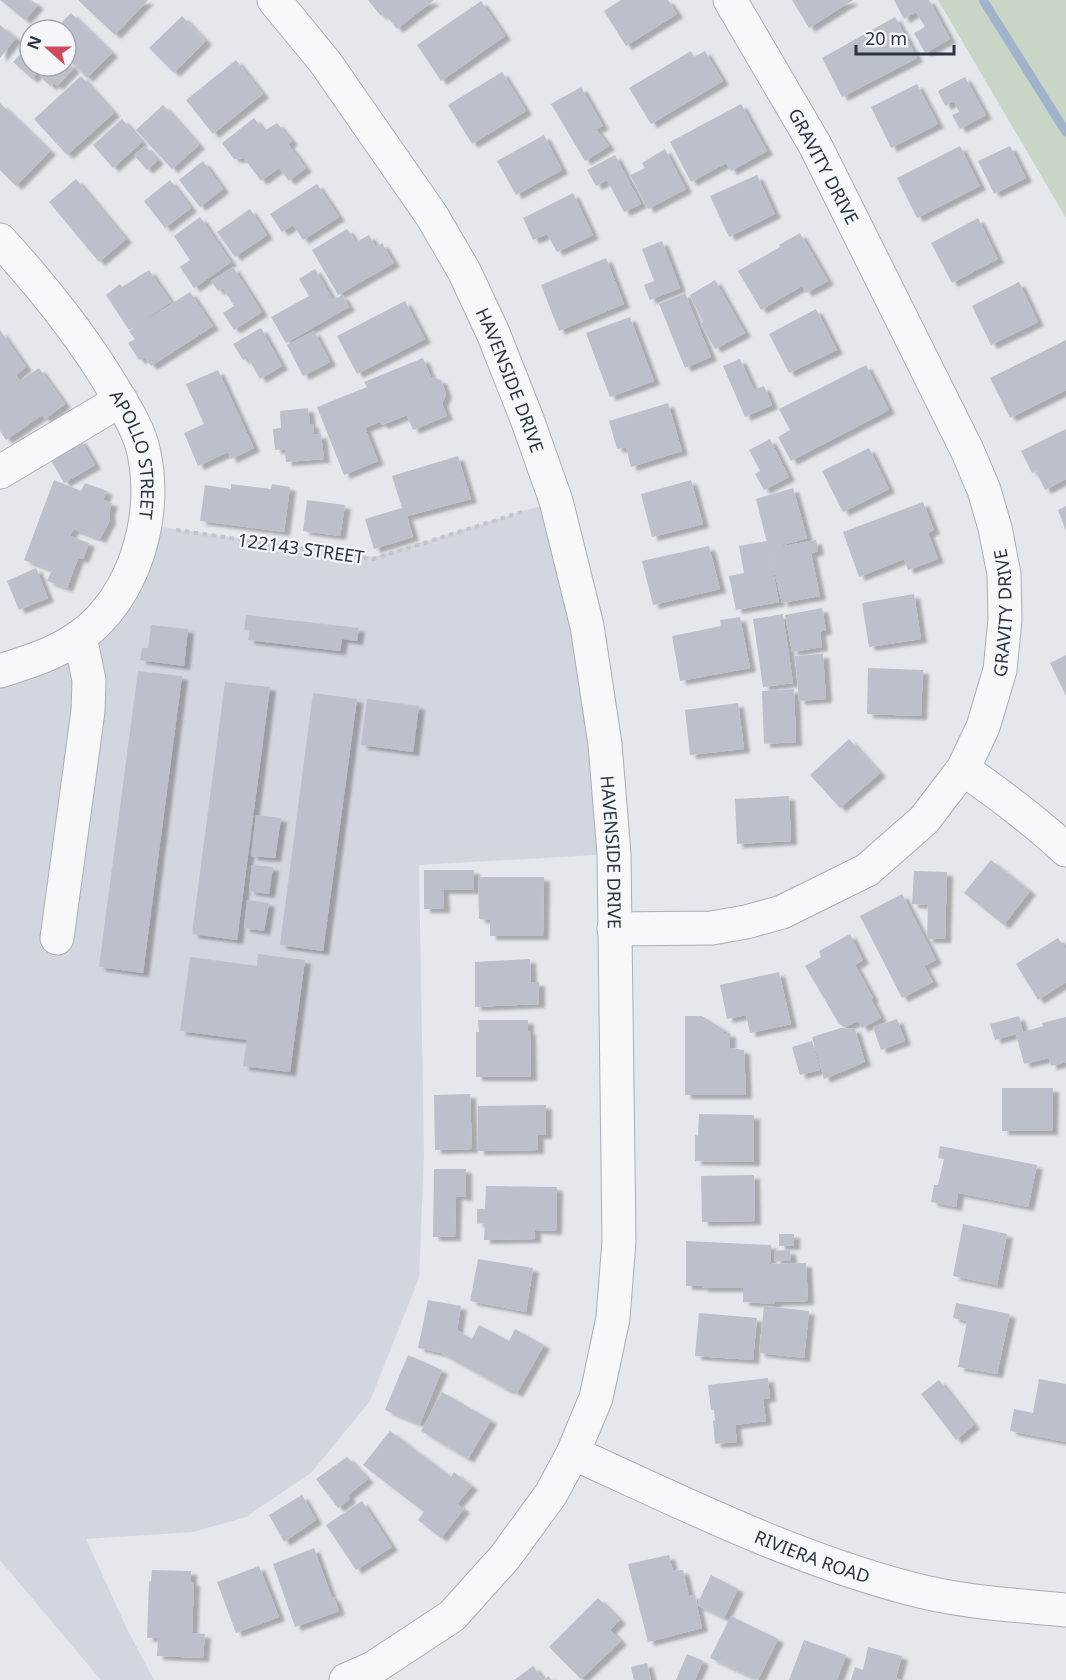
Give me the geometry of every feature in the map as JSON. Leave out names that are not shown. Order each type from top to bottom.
[{"type":"street","name":"HAVENSIDE DRIVE","points":[[274,0],[325,62],[432,216],[464,271],[506,365],[556,501],[587,626],[605,744],[614,854],[619,1241],[613,1318],[596,1398],[573,1453],[551,1494],[505,1557],[452,1616],[373,1668],[346,1680]]},
{"type":"street","name":"GRAVITY DRIVE","points":[[614,928],[712,928],[746,922],[782,912],[867,870],[924,820],[963,769],[983,727],[1000,670],[1005,620],[1004,574],[995,528],[984,490],[962,440],[815,145],[730,0]]},
{"type":"street","name":"APOLLO STREET","points":[[0,240],[48,294],[94,355],[121,400],[142,445],[148,480],[145,526],[137,560],[122,592],[96,624],[80,637],[55,652],[0,671]]},
{"type":"street","points":[[0,472],[121,400]]},
{"type":"street","points":[[57,938],[88,711],[89,680],[80,637]]},
{"type":"street","points":[[963,769],[1041,827],[1066,850]]},
{"type":"street","name":"RIVIERA ROAD","points":[[573,1453],[734,1526],[839,1568],[910,1588],[988,1603],[1066,1610]]},
{"type":"path","name":"122143 STREET","points":[[145,526],[373,558],[556,501]]},
{"type":"shaded area","points":[[556,501],[613,854],[419,865],[424,1156],[419,1278],[370,1401],[311,1473],[246,1517],[193,1532],[86,1539],[127,1629],[154,1680],[101,1680],[0,1560],[0,670],[79,636],[145,525],[374,557]]},
{"type":"green space","points":[[938,0],[1066,0],[1066,218]]},
{"type":"building","points":[[0,0],[31,0],[38,5],[27,18],[22,18]]},
{"type":"building","points":[[78,0],[148,0],[115,35]]},
{"type":"building","points":[[368,0],[434,0],[397,29],[384,13],[381,16]]},
{"type":"building","points":[[621,0],[668,0],[677,14],[626,46],[604,11]]},
{"type":"building","points":[[792,0],[853,0],[809,28]]},
{"type":"building","points":[[894,0],[929,0],[950,39],[925,53],[914,33],[925,27],[916,12],[904,19]]},
{"type":"building","points":[[481,1],[505,36],[441,81],[417,45]]},
{"type":"building","points":[[71,13],[76,18],[66,18]]},
{"type":"building","points":[[182,16],[206,41],[174,73],[149,48]]},
{"type":"building","points":[[895,17],[917,58],[842,97],[822,58]]},
{"type":"building","points":[[78,20],[112,53],[87,78],[78,69]]},
{"type":"building","points":[[0,25],[16,38],[0,58]]},
{"type":"building","points":[[691,51],[694,57],[705,51],[723,81],[651,124],[629,88]]},
{"type":"building","points":[[18,57],[18,66],[13,62]]},
{"type":"building","points":[[236,60],[263,94],[213,134],[186,100]]},
{"type":"building","points":[[502,72],[526,111],[472,144],[448,105]]},
{"type":"building","points":[[81,76],[114,113],[67,155],[34,119]]},
{"type":"building","points":[[965,77],[986,115],[960,129],[952,115],[959,112],[954,101],[945,106],[938,91]]},
{"type":"building","points":[[42,78],[65,78],[57,86],[54,83],[50,86]]},
{"type":"building","points":[[917,84],[938,124],[891,148],[871,107]]},
{"type":"building","points":[[581,87],[603,126],[596,129],[609,146],[585,161],[551,104]]},
{"type":"building","points":[[0,103],[50,151],[16,186],[0,170]]},
{"type":"building","points":[[741,104],[767,151],[731,171],[726,163],[691,182],[670,142]]},
{"type":"building","points":[[163,105],[199,145],[172,169],[136,130]]},
{"type":"building","points":[[254,118],[264,131],[277,123],[292,141],[288,144],[306,168],[289,181],[279,168],[261,181],[244,158],[234,159],[222,143]]},
{"type":"building","points":[[122,119],[142,142],[113,168],[93,145]]},
{"type":"building","points":[[544,135],[562,170],[516,195],[497,161]]},
{"type":"building","points":[[145,146],[158,160],[147,170],[134,155]]},
{"type":"building","points":[[960,146],[980,186],[917,218],[897,178]]},
{"type":"building","points":[[1010,146],[1026,178],[994,194],[978,161]]},
{"type":"building","points":[[665,149],[686,189],[648,209],[630,175],[645,168],[642,163]]},
{"type":"building","points":[[615,155],[641,204],[624,212],[607,180],[596,186],[587,170]]},
{"type":"building","points":[[203,161],[223,189],[200,207],[179,180]]},
{"type":"building","points":[[757,175],[775,214],[729,237],[710,196]]},
{"type":"building","points":[[76,179],[126,239],[99,262],[49,202]]},
{"type":"building","points":[[170,180],[191,208],[165,228],[144,201]]},
{"type":"building","points":[[317,184],[339,217],[303,240],[293,225],[282,232],[270,214]]},
{"type":"building","points":[[573,193],[593,235],[557,252],[547,234],[533,240],[523,218]]},
{"type":"building","points":[[250,209],[267,235],[235,257],[217,232]]},
{"type":"building","points":[[200,217],[231,262],[194,288],[180,267],[190,260],[174,236]]},
{"type":"building","points":[[978,218],[998,259],[952,283],[931,243]]},
{"type":"building","points":[[347,229],[356,242],[369,235],[376,247],[382,243],[394,263],[338,295],[312,250]]},
{"type":"building","points":[[800,233],[828,281],[806,293],[802,286],[761,310],[738,271]]},
{"type":"building","points":[[662,241],[680,288],[650,300],[644,285],[654,281],[642,249]]},
{"type":"building","points":[[606,258],[624,304],[559,331],[541,285]]},
{"type":"building","points":[[233,267],[262,312],[234,330],[223,313],[234,306],[223,288],[218,291],[211,281]]},
{"type":"building","points":[[315,269],[333,300],[342,295],[349,307],[286,343],[271,317],[309,296],[299,279]]},
{"type":"building","points":[[149,270],[171,302],[129,330],[106,295],[120,284],[122,287]]},
{"type":"building","points":[[715,280],[745,333],[715,349],[700,323],[703,322],[690,295]]},
{"type":"building","points":[[1019,282],[1038,322],[991,345],[972,306]]},
{"type":"building","points":[[190,292],[213,326],[151,366],[144,357],[139,360],[128,343],[135,339],[129,331]]},
{"type":"building","points":[[685,293],[711,357],[685,368],[659,304]]},
{"type":"building","points":[[405,301],[425,339],[357,374],[337,336]]},
{"type":"building","points":[[816,309],[837,350],[789,373],[769,334]]},
{"type":"building","points":[[630,317],[654,381],[610,397],[586,333]]},
{"type":"building","points":[[261,328],[282,366],[260,379],[248,358],[243,360],[233,344]]},
{"type":"building","points":[[0,330],[26,367],[16,375],[20,381],[39,368],[65,404],[45,419],[42,415],[6,440],[0,431]]},
{"type":"building","points":[[314,331],[330,362],[303,376],[287,345]]},
{"type":"building","points":[[1066,340],[1066,390],[1010,418],[990,378]]},
{"type":"building","points":[[423,358],[431,377],[441,380],[446,394],[442,403],[447,416],[413,430],[407,415],[382,425],[380,422],[365,428],[378,461],[344,475],[317,407],[367,387],[364,382]]},
{"type":"building","points":[[740,359],[754,390],[764,386],[772,405],[745,417],[723,366]]},
{"type":"building","points":[[866,365],[889,410],[791,461],[778,437],[790,430],[779,409]]},
{"type":"building","points":[[218,370],[254,448],[231,459],[228,452],[198,466],[184,433],[204,424],[186,384]]},
{"type":"building","points":[[668,403],[682,451],[631,467],[626,447],[617,449],[609,421]]},
{"type":"building","points":[[308,408],[314,435],[321,434],[324,459],[286,462],[285,449],[275,450],[273,429],[281,428],[280,411]]},
{"type":"building","points":[[1066,429],[1066,479],[1045,490],[1036,471],[1032,473],[1021,451]]},
{"type":"building","points":[[80,439],[95,465],[64,483],[49,457]]},
{"type":"building","points":[[770,439],[789,477],[764,490],[755,474],[760,471],[749,450]]},
{"type":"building","points":[[869,448],[889,489],[843,512],[822,471]]},
{"type":"building","points":[[458,456],[471,499],[407,516],[413,537],[374,549],[365,519],[402,508],[392,476]]},
{"type":"building","points":[[54,480],[81,491],[85,483],[107,491],[103,500],[112,503],[109,512],[110,520],[100,539],[73,529],[70,536],[89,543],[83,559],[78,558],[67,588],[47,581],[52,570],[24,560]]},
{"type":"building","points":[[691,480],[703,524],[652,537],[641,494]]},
{"type":"building","points":[[231,484],[271,489],[272,484],[290,487],[284,532],[200,521],[205,485],[231,489]]},
{"type":"building","points":[[793,488],[807,538],[773,548],[816,540],[818,551],[811,553],[820,596],[782,603],[756,499]]},
{"type":"building","points":[[307,500],[345,505],[340,536],[303,531]]},
{"type":"building","points":[[923,502],[934,530],[928,533],[938,559],[908,570],[904,559],[859,577],[843,532]]},
{"type":"building","points":[[1066,506],[1066,531],[1058,510]]},
{"type":"building","points":[[767,541],[779,602],[736,610],[729,576],[744,573],[739,546]]},
{"type":"building","points":[[709,546],[720,589],[653,605],[642,561]]},
{"type":"building","points":[[36,568],[48,598],[19,610],[7,581]]},
{"type":"building","points":[[914,594],[921,639],[869,647],[862,603]]},
{"type":"building","points":[[822,608],[826,630],[820,632],[822,647],[792,652],[785,615]]},
{"type":"building","points":[[783,614],[793,683],[763,687],[753,619]]},
{"type":"building","points":[[246,615],[359,628],[357,641],[342,639],[340,651],[248,640],[250,630],[244,630]]},
{"type":"building","points":[[740,617],[750,668],[680,681],[672,636],[721,626],[720,620]]},
{"type":"building","points":[[151,625],[188,629],[184,666],[140,660],[142,648],[148,648]]},
{"type":"building","points":[[823,654],[826,699],[799,701],[795,656]]},
{"type":"building","points":[[1066,655],[1066,696],[1050,663]]},
{"type":"building","points":[[868,668],[923,670],[921,716],[867,714]]},
{"type":"building","points":[[138,671],[182,676],[143,973],[99,967]]},
{"type":"building","points":[[225,682],[270,687],[237,940],[192,934]]},
{"type":"building","points":[[794,689],[796,742],[764,744],[762,691]]},
{"type":"building","points":[[313,693],[357,699],[323,951],[280,945]]},
{"type":"building","points":[[367,699],[419,706],[413,752],[361,745]]},
{"type":"building","points":[[738,703],[744,749],[690,755],[685,710]]},
{"type":"building","points":[[849,739],[880,773],[840,808],[810,775]]},
{"type":"building","points":[[789,796],[791,841],[737,844],[735,799]]},
{"type":"building","points":[[256,815],[281,818],[275,858],[251,856]]},
{"type":"building","points":[[991,860],[1030,891],[1004,925],[964,893]]},
{"type":"building","points":[[252,865],[273,867],[269,894],[249,891]]},
{"type":"building","points":[[424,870],[474,870],[474,890],[443,890],[444,909],[424,909]]},
{"type":"building","points":[[914,871],[947,872],[945,939],[927,939],[928,905],[912,904]]},
{"type":"building","points":[[478,877],[544,877],[543,936],[490,936],[490,920],[479,919]]},
{"type":"building","points":[[902,894],[936,960],[924,966],[933,982],[902,998],[860,916]]},
{"type":"building","points":[[247,900],[269,903],[264,931],[244,928]]},
{"type":"building","points":[[850,934],[863,960],[855,965],[881,1018],[862,1028],[858,1021],[845,1027],[839,1024],[805,966],[821,957],[819,951]]},
{"type":"building","points":[[1058,938],[1066,950],[1066,982],[1038,1000],[1016,964]]},
{"type":"building","points":[[258,954],[305,960],[290,1072],[243,1066],[247,1040],[180,1031],[190,957],[257,966]]},
{"type":"building","points":[[530,959],[531,982],[539,982],[539,1004],[475,1007],[475,962]]},
{"type":"building","points":[[779,972],[791,1024],[750,1033],[746,1015],[727,1019],[720,985]]},
{"type":"building","points":[[685,1016],[702,1016],[724,1030],[723,1033],[730,1033],[730,1048],[744,1050],[746,1095],[685,1095]]},
{"type":"building","points":[[1019,1016],[1023,1032],[1043,1026],[1042,1023],[1066,1017],[1066,1062],[1051,1066],[1049,1058],[1024,1064],[1016,1034],[995,1040],[990,1024]]},
{"type":"building","points":[[897,1019],[905,1041],[881,1050],[873,1027]]},
{"type":"building","points":[[478,1020],[528,1020],[531,1077],[476,1077]]},
{"type":"building","points":[[841,1028],[855,1029],[865,1062],[824,1079],[812,1037]]},
{"type":"building","points":[[812,1041],[820,1070],[800,1075],[792,1047]]},
{"type":"building","points":[[1002,1088],[1053,1088],[1052,1131],[1002,1131]]},
{"type":"building","points":[[470,1094],[472,1149],[435,1150],[434,1095]]},
{"type":"building","points":[[546,1105],[546,1135],[538,1135],[538,1150],[478,1151],[478,1106]]},
{"type":"building","points":[[699,1114],[754,1115],[754,1162],[695,1161],[695,1135],[698,1136]]},
{"type":"building","points":[[940,1146],[1037,1165],[1028,1207],[958,1193],[956,1207],[931,1202],[934,1185],[938,1185],[944,1159],[938,1158]]},
{"type":"building","points":[[434,1169],[466,1169],[466,1197],[456,1196],[455,1237],[433,1237]]},
{"type":"building","points":[[754,1175],[755,1221],[702,1222],[701,1176]]},
{"type":"building","points":[[486,1186],[557,1187],[556,1231],[535,1230],[535,1239],[484,1240],[485,1223],[477,1224],[477,1209],[485,1209]]},
{"type":"building","points":[[963,1224],[1007,1234],[997,1285],[953,1276]]},
{"type":"building","points":[[779,1234],[794,1234],[794,1246],[779,1246]]},
{"type":"building","points":[[686,1241],[771,1245],[770,1264],[806,1263],[808,1301],[775,1302],[775,1304],[743,1302],[743,1288],[686,1286]]},
{"type":"building","points":[[790,1250],[791,1260],[775,1262],[774,1251]]},
{"type":"building","points":[[478,1259],[533,1268],[526,1312],[470,1301]]},
{"type":"building","points":[[428,1300],[461,1306],[457,1330],[472,1339],[479,1325],[509,1341],[515,1329],[544,1345],[517,1393],[441,1353],[418,1348]]},
{"type":"building","points":[[956,1303],[1010,1314],[997,1374],[958,1367],[967,1321],[953,1318]]},
{"type":"building","points":[[764,1306],[809,1311],[804,1358],[759,1353]]},
{"type":"building","points":[[699,1313],[757,1318],[753,1360],[695,1356]]},
{"type":"building","points":[[408,1355],[442,1370],[420,1424],[385,1410]]},
{"type":"building","points":[[768,1378],[770,1398],[763,1399],[766,1421],[735,1425],[737,1442],[715,1444],[714,1410],[711,1410],[708,1385]]},
{"type":"building","points":[[1039,1379],[1066,1384],[1066,1442],[1010,1431],[1014,1409],[1033,1413]]},
{"type":"building","points":[[939,1380],[974,1425],[956,1440],[921,1394]]},
{"type":"building","points":[[442,1392],[491,1420],[468,1459],[421,1431]]},
{"type":"building","points":[[390,1431],[451,1477],[454,1472],[472,1486],[457,1504],[464,1509],[441,1538],[418,1520],[424,1512],[363,1465]]},
{"type":"building","points":[[347,1457],[368,1479],[348,1495],[350,1499],[338,1508],[316,1479]]},
{"type":"building","points":[[302,1495],[316,1520],[284,1542],[269,1515]]},
{"type":"building","points":[[362,1501],[392,1547],[356,1570],[326,1525]]},
{"type":"building","points":[[314,1548],[339,1611],[295,1627],[273,1564]]},
{"type":"building","points":[[669,1555],[673,1571],[683,1570],[689,1596],[695,1595],[702,1628],[648,1642],[628,1564]]},
{"type":"building","points":[[259,1566],[279,1617],[236,1633],[217,1582]]},
{"type":"building","points":[[152,1570],[191,1571],[191,1582],[194,1582],[192,1633],[205,1634],[203,1658],[157,1656],[158,1638],[147,1638],[149,1582]]},
{"type":"building","points":[[711,1575],[738,1589],[724,1618],[697,1605]]},
{"type":"building","points":[[598,1598],[620,1620],[610,1630],[621,1641],[581,1679],[549,1647]]},
{"type":"building","points":[[731,1616],[778,1639],[758,1680],[710,1658]]},
{"type":"building","points":[[804,1640],[846,1655],[837,1680],[789,1680]]},
{"type":"building","points":[[868,1647],[902,1656],[896,1678],[901,1680],[851,1680],[855,1667],[863,1670]]},
{"type":"building","points":[[687,1654],[703,1661],[695,1680],[676,1680]]},
{"type":"building","points":[[647,1663],[651,1680],[634,1680],[631,1667]]},
{"type":"building","points":[[533,1666],[544,1680],[514,1680]]},
{"type":"waterway","points":[[983,0],[1066,132]]}]
